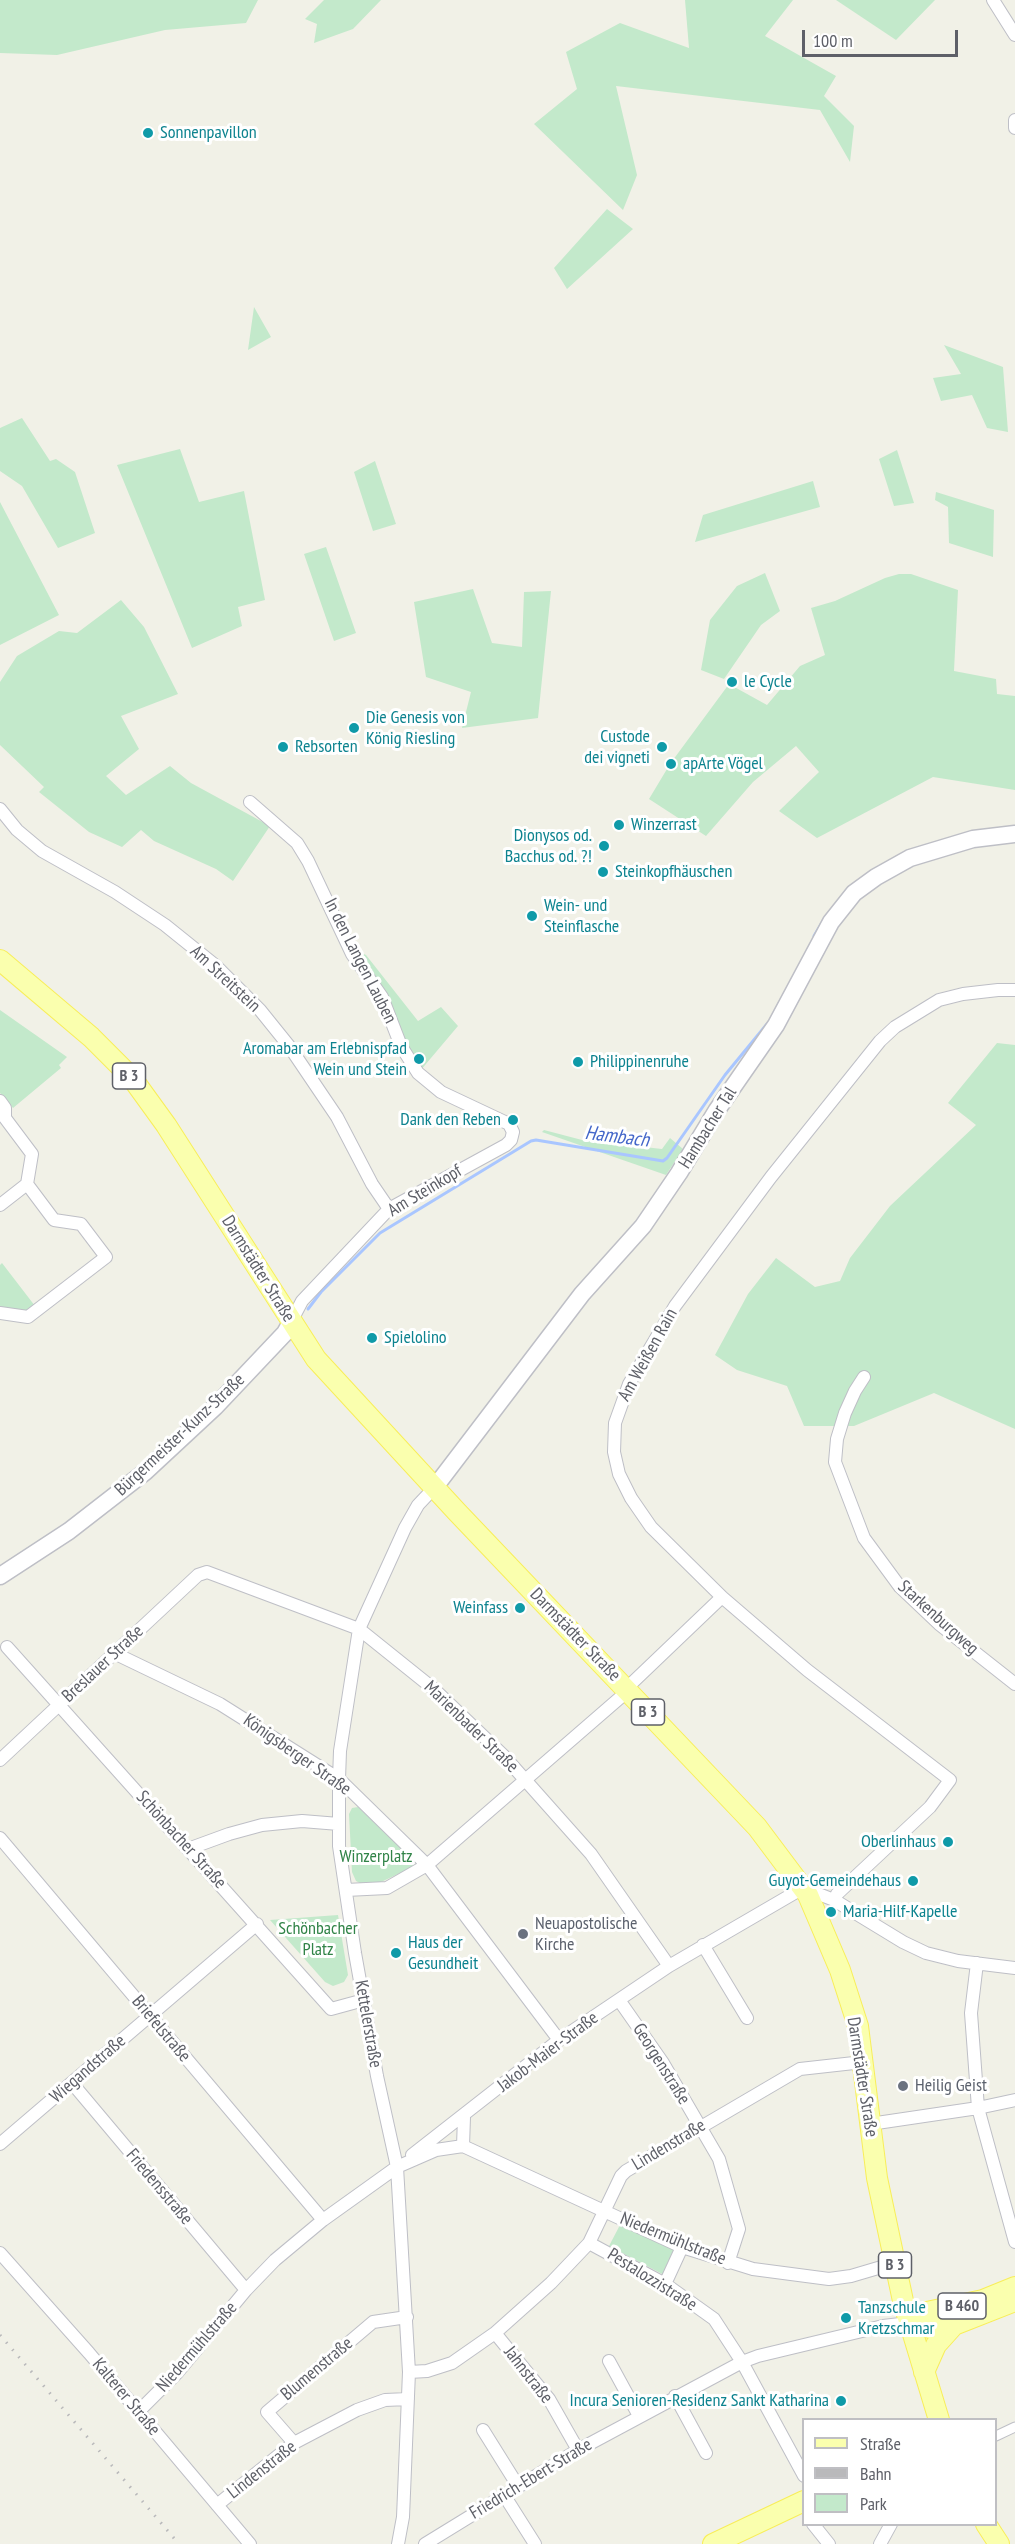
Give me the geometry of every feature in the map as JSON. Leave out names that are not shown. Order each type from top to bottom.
[{"type":"main road","name":"Darmstädter Straße","points":[[0,960],[91,1037],[132,1078],[166,1125],[291,1322],[337,1384],[757,1827],[805,1891],[840,1970],[858,2026],[877,2178],[909,2323],[938,2418]]},
{"type":"main road","name":"B 460","points":[[909,2323],[927,2312],[983,2300],[1015,2287]]},
{"type":"main road","name":"B 460","points":[[909,2323],[930,2328],[954,2325],[1015,2301]]},
{"type":"main road","name":"B 460","points":[[924,2372],[940,2338],[954,2325]]},
{"type":"main road","points":[[713,2544],[801,2506]]},
{"type":"main road","points":[[987,2526],[999,2544]]},
{"type":"street","points":[[993,0],[1015,35]]},
{"type":"street","points":[[1015,120],[1015,128]]},
{"type":"street","name":"In den Langen Lauben","points":[[250,802],[297,843],[312,867],[342,935],[382,997],[401,1046],[418,1073],[441,1092],[510,1124]]},
{"type":"street","name":"Am Streitstein","points":[[0,809],[17,830],[42,851],[116,892],[165,925],[216,966],[260,1011],[289,1046],[337,1116],[372,1184],[389,1209]]},
{"type":"street","name":"Hambacher Tal","points":[[435,1487],[582,1294],[643,1226],[679,1173],[717,1110],[776,1024],[831,922],[854,893],[876,877],[910,858],[973,839],[1015,834]]},
{"type":"street","name":"Am Weißen Rain","points":[[834,1900],[837,1894],[930,1807],[950,1780],[807,1670],[722,1597],[651,1527],[631,1498],[619,1474],[614,1452],[614,1431],[621,1401],[629,1384],[652,1341],[694,1278],[880,1041],[902,1022],[939,1000],[963,994],[1015,990]]},
{"type":"street","points":[[0,1101],[5,1108],[5,1118],[32,1154],[27,1184],[0,1205]]},
{"type":"street","name":"Am Steinkopf","points":[[291,1322],[302,1301],[389,1209],[506,1145],[511,1140],[513,1132],[510,1124]]},
{"type":"street","points":[[0,1313],[28,1317],[106,1257],[81,1224],[54,1220],[27,1184]]},
{"type":"street","name":"Bürgermeister-Kunz-Straße","points":[[0,1576],[69,1532],[133,1483],[215,1407],[285,1333],[291,1322]]},
{"type":"street","name":"Starkenburgweg","points":[[864,1377],[845,1413],[837,1439],[835,1462],[864,1538],[900,1587],[939,1624],[1015,1684]]},
{"type":"street","name":"Kettelerstraße","points":[[398,2544],[403,2517],[409,2372],[397,2166],[363,2000],[339,1846],[339,1779],[340,1751],[359,1629],[405,1528],[418,1506],[435,1487]]},
{"type":"street","name":"Marienbader Straße","points":[[207,1572],[359,1629],[435,1690],[526,1779],[591,1854],[669,1966]]},
{"type":"street","name":"Breslauer Straße","points":[[0,1760],[198,1575],[207,1572]]},
{"type":"street","points":[[346,1890],[387,1888],[427,1865],[622,1696],[722,1597]]},
{"type":"street","name":"Schönbacher Straße","points":[[7,1647],[331,2009],[363,2000]]},
{"type":"street","name":"Königsberger Straße","points":[[114,1653],[220,1704],[339,1779],[427,1865],[559,2040]]},
{"type":"street","points":[[188,1849],[262,1825],[302,1821],[339,1824]]},
{"type":"street","name":"Briefelstraße","points":[[0,1838],[322,2220]]},
{"type":"street","points":[[805,1891],[834,1900],[903,1942],[926,1953],[977,1964],[1015,1968]]},
{"type":"street","name":"Jakob-Maier-Straße","points":[[397,2166],[464,2117],[559,2040],[703,1945],[805,1891]]},
{"type":"street","name":"Wiegandstraße","points":[[0,2144],[257,1924]]},
{"type":"street","points":[[703,1945],[747,2018]]},
{"type":"street","points":[[977,1964],[971,2013],[978,2108],[1015,2242]]},
{"type":"street","name":"Georgenstraße","points":[[619,2000],[663,2063],[719,2159],[739,2229],[728,2263]]},
{"type":"street","name":"Lindenstraße","points":[[409,2372],[427,2371],[452,2363],[495,2333],[551,2283],[589,2242],[626,2170],[800,2069],[863,2062]]},
{"type":"street","name":"Friedensstraße","points":[[72,2083],[246,2290]]},
{"type":"street","points":[[870,2124],[978,2108],[1015,2100]]},
{"type":"street","points":[[463,2146],[464,2117]]},
{"type":"street","name":"Niedermühlstraße","points":[[138,2412],[177,2373],[246,2290],[275,2260],[322,2220],[397,2166],[436,2150],[463,2146],[682,2247],[728,2263],[829,2279],[851,2276],[895,2263]]},
{"type":"street","name":"Pestalozzistraße","points":[[589,2242],[665,2284],[714,2319],[742,2362],[802,2472]]},
{"type":"street","points":[[665,2284],[682,2247]]},
{"type":"street","name":"Kalterer Straße","points":[[0,2253],[250,2544]]},
{"type":"street","name":"Blumenstraße","points":[[294,2443],[267,2412],[373,2322],[407,2317]]},
{"type":"street","name":"Friedrich-Ebert-Straße","points":[[425,2544],[578,2450],[742,2362],[758,2356],[883,2326],[909,2323]]},
{"type":"street","name":"Jahnstraße","points":[[495,2333],[549,2399],[578,2450]]},
{"type":"street","points":[[609,2361],[639,2416]]},
{"type":"street","points":[[675,2396],[706,2453]]},
{"type":"street","name":"Lindenstraße","points":[[217,2505],[294,2443],[357,2410],[385,2400],[408,2399]]},
{"type":"street","points":[[997,2436],[1015,2427]]},
{"type":"street","points":[[483,2430],[518,2486]]},
{"type":"street","points":[[504,2495],[535,2544]]},
{"type":"street","points":[[814,2526],[828,2544]]},
{"type":"street","points":[[880,2544],[890,2526]]},
{"type":"green space","points":[[0,0],[258,0],[246,23],[165,30],[57,55],[0,53]]},
{"type":"green space","points":[[324,0],[381,0],[353,29],[314,43],[317,24],[305,19]]},
{"type":"green space","points":[[685,0],[793,0],[765,36],[836,76],[824,96],[854,126],[850,162],[820,110],[616,86],[637,175],[623,210],[534,124],[577,89],[566,52],[620,23],[689,48]]},
{"type":"green space","points":[[836,0],[935,0],[896,40]]},
{"type":"green space","points":[[607,209],[633,229],[567,289],[554,268]]},
{"type":"green space","points":[[254,307],[271,337],[248,350]]},
{"type":"green space","points":[[944,345],[1003,367],[1008,432],[987,428],[972,395],[941,401],[933,378],[961,374]]},
{"type":"green space","points":[[22,418],[50,461],[56,459],[75,472],[95,533],[58,548],[22,486],[0,471],[0,428]]},
{"type":"green space","points":[[180,449],[199,502],[244,491],[265,600],[238,607],[242,626],[192,648],[117,465]]},
{"type":"green space","points":[[897,450],[914,503],[894,506],[879,459]]},
{"type":"green space","points":[[375,461],[396,524],[373,531],[354,472]]},
{"type":"green space","points":[[813,481],[820,507],[695,542],[703,515]]},
{"type":"green space","points":[[936,492],[994,510],[993,557],[949,543],[948,507],[935,500]]},
{"type":"green space","points":[[0,502],[59,615],[0,645]]},
{"type":"green space","points":[[326,547],[356,633],[334,641],[304,554]]},
{"type":"green space","points":[[765,573],[780,611],[761,625],[724,679],[701,670],[710,620],[737,586]]},
{"type":"green space","points":[[899,574],[911,574],[958,590],[954,671],[996,679],[997,694],[1015,696],[1015,790],[933,777],[817,838],[779,811],[819,772],[796,746],[753,782],[706,836],[649,799],[670,764],[729,684],[767,705],[800,666],[825,655],[811,608],[835,601]]},
{"type":"green space","points":[[473,589],[492,643],[522,647],[524,592],[551,591],[538,718],[462,728],[471,692],[426,677],[414,602]]},
{"type":"green space","points":[[121,600],[144,627],[178,694],[121,716],[139,749],[106,776],[126,795],[170,766],[191,783],[270,826],[233,881],[216,869],[154,841],[141,830],[122,847],[89,832],[39,792],[44,787],[0,745],[0,682],[17,656],[59,631],[77,633]]},
{"type":"green space","points":[[352,948],[366,955],[418,1021],[441,1007],[458,1026],[420,1071]]},
{"type":"green space","points":[[0,1010],[67,1057],[59,1065],[61,1068],[13,1108],[0,1093]]},
{"type":"green space","points":[[997,1043],[1015,1045],[1015,1429],[934,1393],[854,1426],[804,1426],[787,1386],[737,1370],[715,1355],[748,1294],[776,1258],[815,1287],[840,1281],[850,1258],[890,1206],[976,1125],[948,1103]]},
{"type":"green space","points":[[544,1130],[582,1140],[662,1149],[670,1138],[683,1149],[666,1175],[542,1132]]},
{"type":"green space","points":[[2,1263],[35,1306],[26,1313],[0,1309],[0,1265]]},
{"type":"green space","name":"Winzerplatz","points":[[358,1807],[412,1858],[414,1864],[411,1868],[381,1882],[362,1884],[356,1881],[352,1872],[349,1814],[352,1808]]},
{"type":"green space","name":"Schönbacher Platz","points":[[338,1915],[348,1975],[344,1982],[333,1986],[325,1982],[270,1920]]},
{"type":"green space","points":[[620,2225],[677,2248],[664,2275],[609,2246]]},
{"type":"waterway","name":"Hambach","points":[[814,936],[823,921]]},
{"type":"waterway","name":"Hambach","points":[[308,1309],[321,1292],[380,1233],[531,1141],[663,1161],[725,1075],[767,1024]]},
{"type":"railway","points":[[0,2335],[179,2544]]},
{"type":"place","name":"Sonnenpavillon","points":[[148,133]]},
{"type":"place","name":"le Cycle","points":[[732,682]]},
{"type":"place","name":"Die Genesis von König Riesling","points":[[354,728]]},
{"type":"place","name":"Rebsorten","points":[[283,747]]},
{"type":"place","name":"Custode dei vigneti","points":[[662,747]]},
{"type":"place","name":"apArte Vögel","points":[[671,764]]},
{"type":"place","name":"Winzerrast","points":[[619,825]]},
{"type":"place","name":"Dionysos od. Bacchus od. ?!","points":[[604,846]]},
{"type":"place","name":"Steinkopfhäuschen","points":[[603,872]]},
{"type":"place","name":"Wein- und Steinflasche","points":[[532,916]]},
{"type":"place","name":"Aromabar am Erlebnispfad Wein und Stein","points":[[419,1059]]},
{"type":"place","name":"Philippinenruhe","points":[[578,1062]]},
{"type":"place","name":"Dank den Reben","points":[[513,1120]]},
{"type":"place","name":"Spielolino","points":[[372,1338]]},
{"type":"place","name":"Weinfass","points":[[520,1608]]},
{"type":"place","name":"Oberlinhaus","points":[[948,1842]]},
{"type":"place","name":"Guyot-Gemeindehaus","points":[[913,1881]]},
{"type":"place","name":"Maria-Hilf-Kapelle","points":[[831,1912]]},
{"type":"place","name":"Neuapostolische Kirche","points":[[523,1934]]},
{"type":"place","name":"Haus der Gesundheit","points":[[396,1953]]},
{"type":"place","name":"Heilig Geist","points":[[903,2086]]},
{"type":"place","name":"Tanzschule Kretzschmar","points":[[846,2318]]},
{"type":"place","name":"Incura Senioren-Residenz Sankt Katharina","points":[[841,2401]]}]
